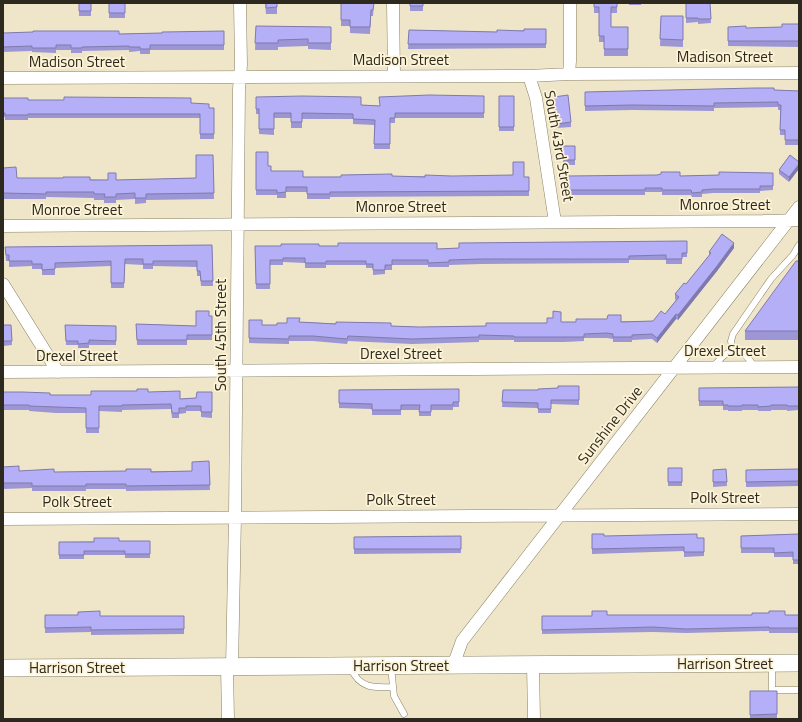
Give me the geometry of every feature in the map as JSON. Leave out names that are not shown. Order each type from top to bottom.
[{"type":"main road","name":"Harrison Street","points":[[3,668],[799,663]]},
{"type":"street","name":"South 45th Street","points":[[228,719],[235,517],[240,3]]},
{"type":"street","points":[[393,3],[394,76]]},
{"type":"street","name":"South 43rd Street","points":[[569,74],[570,3]]},
{"type":"street","name":"Madison Street","points":[[3,78],[529,76],[569,74],[799,73]]},
{"type":"street","name":"South 43rd Street","points":[[529,76],[536,98],[555,222]]},
{"type":"street","name":"Sunshine Drive","points":[[453,666],[462,641],[674,368],[793,220],[799,207]]},
{"type":"street","name":"Monroe Street","points":[[3,226],[793,220]]},
{"type":"street","points":[[3,284],[58,372]]},
{"type":"street","name":"Drexel Street","points":[[3,372],[799,366]]},
{"type":"street","name":"Polk Street","points":[[3,519],[799,514]]},
{"type":"street","points":[[533,665],[534,719]]},
{"type":"lane","points":[[733,352],[731,341],[733,334],[771,280],[793,255],[799,245]]},
{"type":"lane","points":[[713,367],[722,356],[740,351],[746,354],[754,367]]},
{"type":"lane","points":[[772,663],[772,690],[799,690]]},
{"type":"lane","points":[[350,666],[357,679],[369,687],[393,687]]},
{"type":"lane","points":[[391,666],[394,696],[404,714]]},
{"type":"building","points":[[79,3],[91,3],[91,11],[79,11]]},
{"type":"building","points":[[109,3],[125,3],[125,13],[109,13]]},
{"type":"building","points":[[266,3],[277,3],[277,7],[266,8]]},
{"type":"building","points":[[341,3],[374,3],[373,10],[371,10],[370,27],[350,27],[350,20],[341,20]]},
{"type":"building","points":[[410,3],[423,3],[423,6],[410,6]]},
{"type":"building","points":[[594,3],[617,3],[617,7],[611,7],[611,27],[628,27],[628,49],[604,49],[604,36],[599,36],[599,7],[594,7]]},
{"type":"building","points":[[686,3],[710,3],[711,19],[686,18]]},
{"type":"building","points":[[661,16],[683,16],[683,40],[660,39]]},
{"type":"building","points":[[782,24],[799,24],[799,41],[728,41],[728,27],[782,27]]},
{"type":"building","points":[[256,26],[331,27],[331,43],[308,43],[308,39],[278,40],[278,43],[255,43]]},
{"type":"building","points":[[524,29],[546,29],[546,44],[408,44],[409,30],[497,32],[497,30],[524,31]]},
{"type":"building","points":[[33,31],[119,31],[119,34],[224,31],[224,45],[150,45],[150,49],[140,49],[140,47],[129,46],[71,48],[71,45],[56,45],[56,48],[32,48],[32,46],[3,47],[3,33]]},
{"type":"building","points":[[774,88],[774,90],[799,91],[799,140],[785,140],[785,130],[780,130],[781,105],[778,105],[778,102],[714,103],[714,106],[585,106],[585,92]]},
{"type":"building","points":[[429,95],[484,96],[484,113],[395,113],[395,118],[390,118],[390,144],[374,144],[375,120],[353,119],[353,114],[302,113],[302,122],[291,122],[291,113],[274,113],[274,129],[259,129],[259,109],[256,109],[256,97],[361,97],[361,105],[380,106],[379,97]]},
{"type":"building","points":[[568,95],[571,122],[557,124],[554,97]]},
{"type":"building","points":[[499,96],[514,96],[514,127],[499,127]]},
{"type":"building","points":[[64,97],[191,98],[191,103],[209,104],[209,108],[214,108],[214,134],[200,134],[200,114],[5,115],[5,113],[3,113],[3,98],[64,100]]},
{"type":"building","points":[[563,146],[575,146],[575,160],[563,160]]},
{"type":"building","points":[[256,152],[268,152],[268,166],[271,166],[271,171],[303,171],[303,177],[341,177],[341,175],[392,174],[392,176],[425,177],[425,175],[513,175],[513,162],[524,162],[524,177],[529,177],[529,191],[330,192],[330,194],[307,194],[307,187],[286,187],[286,192],[277,193],[277,190],[256,190]]},
{"type":"building","points":[[196,155],[213,155],[214,193],[146,194],[146,198],[135,198],[135,193],[116,194],[116,197],[104,197],[105,194],[94,194],[94,192],[46,192],[46,194],[3,193],[3,168],[16,167],[17,178],[90,177],[90,180],[108,180],[108,173],[116,173],[116,180],[196,178]]},
{"type":"building","points":[[790,155],[799,162],[799,164],[789,177],[779,170]]},
{"type":"building","points":[[661,172],[680,172],[680,176],[719,175],[719,172],[773,173],[773,186],[760,186],[760,189],[713,189],[692,193],[691,190],[662,190],[662,188],[645,188],[645,190],[567,190],[567,176],[657,175],[661,174]]},
{"type":"building","points":[[722,234],[734,243],[678,315],[676,314],[657,338],[652,334],[632,335],[632,337],[613,337],[613,334],[607,333],[584,334],[584,337],[514,337],[479,335],[479,337],[412,339],[348,336],[347,339],[313,336],[289,336],[289,339],[249,338],[249,320],[262,320],[262,325],[277,325],[277,323],[287,323],[287,318],[300,318],[299,322],[336,324],[336,322],[391,323],[391,326],[419,327],[486,326],[486,323],[547,323],[547,318],[553,318],[553,311],[561,312],[561,322],[576,322],[576,319],[607,319],[608,315],[621,315],[621,322],[653,321],[661,311],[665,314],[679,297],[675,294],[684,283],[686,284],[711,253],[709,252]]},
{"type":"building","points":[[687,241],[687,253],[682,253],[682,259],[666,259],[666,255],[629,256],[629,259],[481,259],[449,260],[449,262],[428,263],[428,260],[392,260],[392,265],[385,265],[385,270],[373,270],[373,264],[366,264],[366,261],[326,261],[326,263],[305,263],[305,258],[283,258],[283,260],[270,260],[270,284],[256,284],[255,246],[319,244],[319,246],[338,246],[338,243],[437,243],[437,249],[459,248],[459,243]]},
{"type":"building","points":[[212,245],[213,281],[201,281],[200,271],[197,271],[197,261],[153,261],[153,264],[143,264],[143,259],[125,259],[124,283],[111,283],[111,261],[55,263],[55,269],[42,270],[42,264],[32,264],[32,261],[9,261],[9,255],[6,255],[5,247]]},
{"type":"building","points":[[796,261],[799,261],[799,331],[745,331]]},
{"type":"building","points":[[196,311],[209,311],[209,316],[212,316],[212,335],[187,335],[187,340],[137,340],[136,324],[196,326]]},
{"type":"building","points":[[3,325],[11,325],[12,341],[3,341]]},
{"type":"building","points":[[65,325],[116,326],[116,341],[89,340],[89,343],[78,344],[78,341],[66,341]]},
{"type":"building","points":[[558,386],[579,386],[579,400],[551,400],[551,409],[538,409],[538,403],[502,402],[503,390],[538,390],[558,388]]},
{"type":"building","points":[[799,387],[799,406],[728,406],[723,405],[723,401],[699,401],[699,388]]},
{"type":"building","points":[[137,389],[148,389],[148,392],[180,391],[180,399],[196,398],[197,392],[212,392],[212,412],[201,412],[201,406],[186,406],[186,408],[179,408],[179,413],[172,413],[171,404],[99,406],[99,428],[86,428],[86,408],[3,405],[3,392],[50,393],[50,395],[91,395],[91,391],[137,391]]},
{"type":"building","points":[[459,389],[459,402],[453,402],[453,405],[431,405],[431,412],[419,412],[420,405],[401,405],[401,410],[372,410],[372,404],[339,403],[339,390]]},
{"type":"building","points":[[209,461],[210,485],[126,486],[126,484],[86,484],[86,486],[32,486],[32,483],[3,483],[3,467],[19,466],[19,471],[54,469],[54,472],[126,471],[126,469],[151,469],[151,472],[192,471],[192,462]]},
{"type":"building","points":[[668,468],[682,468],[682,482],[668,482]]},
{"type":"building","points":[[726,469],[727,482],[713,482],[713,470]]},
{"type":"building","points":[[799,469],[799,481],[746,482],[746,470]]},
{"type":"building","points":[[592,534],[604,534],[604,536],[697,534],[697,538],[704,538],[704,552],[684,552],[684,547],[592,549]]},
{"type":"building","points":[[799,534],[799,560],[793,560],[793,552],[774,553],[774,548],[741,548],[741,536]]},
{"type":"building","points":[[461,536],[461,549],[354,549],[354,537]]},
{"type":"building","points":[[94,538],[119,538],[119,541],[150,541],[150,554],[125,554],[125,551],[84,551],[84,555],[59,555],[59,542],[94,542]]},
{"type":"building","points":[[100,611],[100,616],[184,616],[184,629],[91,630],[91,627],[45,628],[45,615],[78,615],[78,612]]},
{"type":"building","points":[[592,611],[607,611],[607,615],[752,615],[752,613],[785,611],[785,615],[799,615],[799,628],[769,627],[686,629],[653,627],[542,630],[542,616],[592,616]]},
{"type":"building","points":[[750,691],[777,691],[777,714],[750,715]]}]
